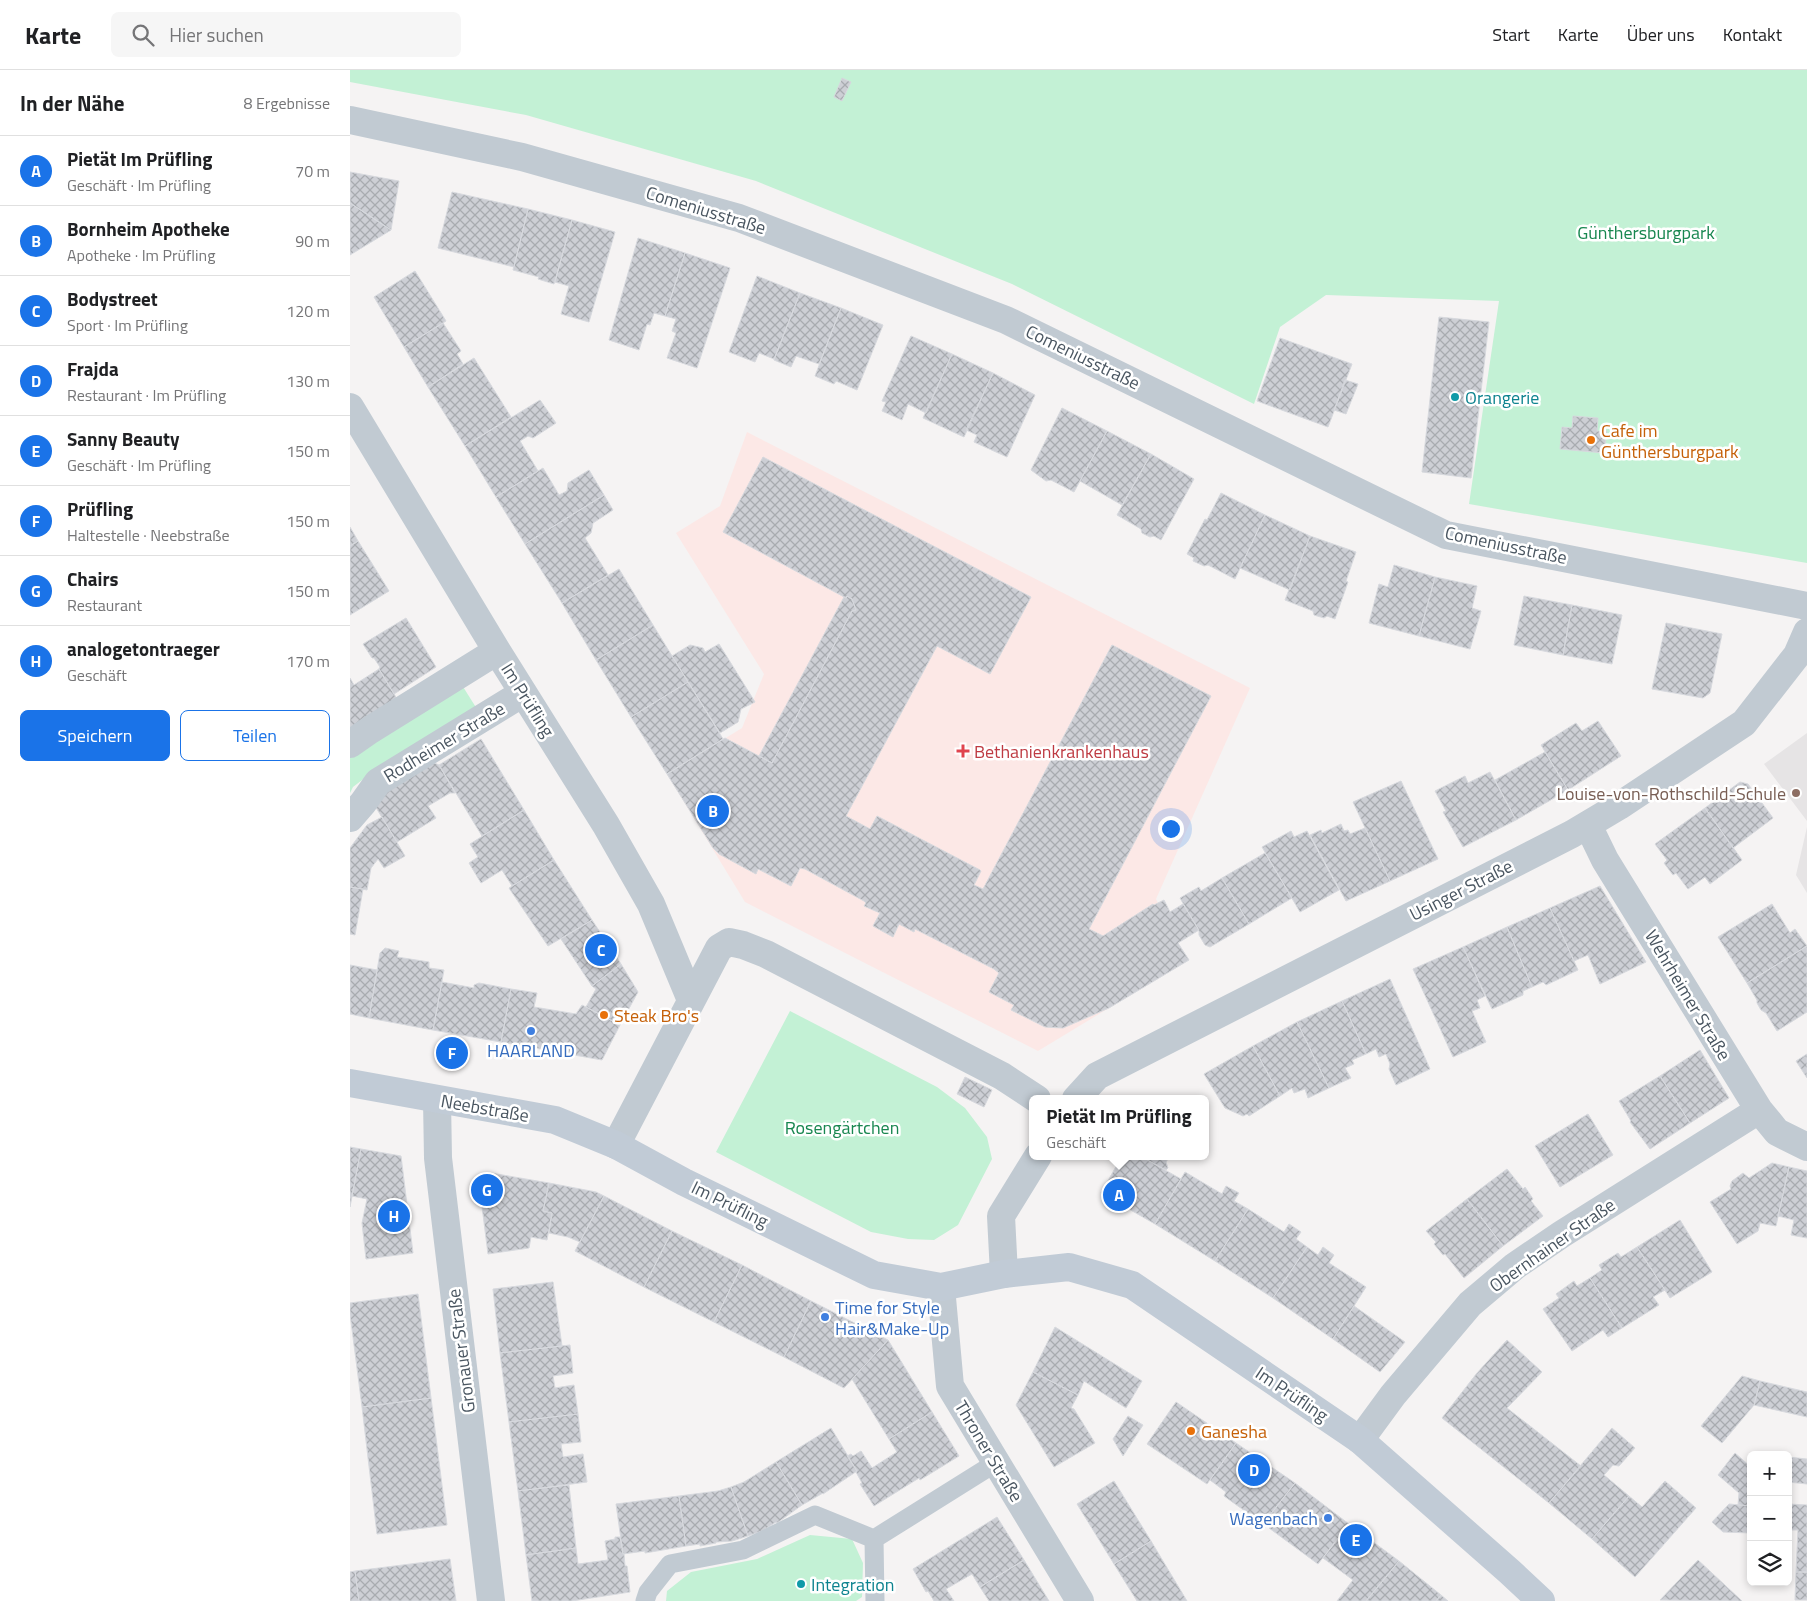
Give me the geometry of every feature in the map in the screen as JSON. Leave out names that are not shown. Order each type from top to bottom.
[{"type":"main road","name":"Neebstraße","points":[[350,1083],[555,1120],[616,1145]]},
{"type":"main road","name":"Im Prüfling","points":[[616,1145],[678,1179],[874,1275],[941,1286],[1004,1274],[1069,1267],[1132,1285],[1360,1440],[1541,1601]]},
{"type":"street","name":"Comeniusstraße","points":[[350,120],[522,157],[749,221],[1006,320],[1446,534],[1807,606]]},
{"type":"street","name":"Im Prüfling","points":[[350,407],[497,651],[606,825],[651,904],[691,1000]]},
{"type":"street","name":"Usinger Straße","points":[[1080,1095],[1097,1076],[1588,825],[1619,806],[1744,723],[1797,655],[1807,632]]},
{"type":"street","points":[[350,744],[497,651]]},
{"type":"street","name":"Rodheimer Straße","points":[[350,818],[378,782],[524,693]]},
{"type":"street","name":"Wehrheimer Straße","points":[[1588,825],[1605,860],[1758,1110],[1777,1132],[1807,1147]]},
{"type":"street","points":[[616,1145],[719,948],[729,942],[766,954],[1002,1076],[1031,1095]]},
{"type":"street","name":"Gronauer Straße","points":[[437,1100],[438,1158],[490,1601]]},
{"type":"street","name":"Obernhainer Straße","points":[[1360,1440],[1394,1395],[1470,1304],[1515,1266],[1562,1234],[1758,1110]]},
{"type":"street","points":[[1004,1274],[1001,1216],[1036,1160]]},
{"type":"street","name":"Throner Straße","points":[[941,1286],[950,1386],[1080,1601]]},
{"type":"lane","points":[[874,1539],[997,1462]]},
{"type":"lane","points":[[645,1601],[648,1592],[670,1564],[743,1550],[815,1515],[874,1539]]},
{"type":"lane","points":[[874,1539],[874,1601]]},
{"type":"shaded area","name":"Bethanienkrankenhaus","points":[[747,432],[1250,688],[1156,899],[1185,962],[1038,1051],[745,902],[667,774],[742,728],[764,674],[676,533],[720,506]]},
{"type":"shaded area","name":"Louise-von-Rothschild-Schule","points":[[1807,733],[1807,821],[1764,764]]},
{"type":"shaded area","name":"Louise-von-Rothschild-Schule","points":[[1807,827],[1807,893],[1796,875]]},
{"type":"green space","name":"Günthersburgpark","points":[[350,70],[1807,70],[1807,563],[1469,504],[1499,301],[1326,295],[1280,327],[1254,404],[1012,284],[756,181],[526,115],[350,82]]},
{"type":"green space","points":[[460,682],[477,709],[387,761],[353,787],[350,793],[350,750]]},
{"type":"green space","name":"Rosengärtchen","points":[[790,1011],[937,1087],[965,1108],[987,1137],[992,1159],[958,1225],[934,1240],[908,1239],[871,1232],[716,1152]]},
{"type":"green space","points":[[810,1535],[852,1539],[863,1563],[862,1597],[856,1601],[666,1601],[667,1591],[691,1572],[757,1559]]},
{"type":"building","points":[[842,78],[851,82],[842,101],[834,97]]},
{"type":"building","points":[[350,172],[399,181],[391,230],[350,203]]},
{"type":"building","points":[[452,192],[528,209],[514,267],[438,248]]},
{"type":"building","points":[[350,203],[391,230],[350,255]]},
{"type":"building","points":[[528,209],[572,220],[554,284],[538,279],[539,277],[513,270]]},
{"type":"building","points":[[572,220],[615,232],[589,322],[561,314],[569,286],[555,282]]},
{"type":"building","points":[[638,238],[685,253],[665,316],[654,313],[650,325],[647,324],[639,350],[609,340]]},
{"type":"building","points":[[685,253],[730,268],[697,368],[667,358],[676,333],[672,331],[676,319],[665,316]]},
{"type":"building","points":[[415,271],[446,321],[404,347],[374,297]]},
{"type":"building","points":[[757,276],[800,293],[774,359],[759,353],[755,362],[729,352]]},
{"type":"building","points":[[800,293],[841,308],[819,364],[796,356],[791,367],[774,360]]},
{"type":"building","points":[[841,308],[883,325],[857,390],[836,381],[834,384],[815,376]]},
{"type":"building","name":"Orangerie","points":[[1439,317],[1489,322],[1471,478],[1422,472]]},
{"type":"building","points":[[443,323],[461,351],[457,354],[463,364],[428,387],[404,347]]},
{"type":"building","points":[[911,336],[952,354],[926,413],[908,404],[902,420],[882,411],[886,402],[882,401]]},
{"type":"building","points":[[1280,338],[1352,364],[1328,427],[1257,401]]},
{"type":"building","points":[[952,354],[993,373],[964,437],[923,418]]},
{"type":"building","points":[[474,358],[511,417],[465,446],[428,387]]},
{"type":"building","points":[[993,373],[1035,395],[1007,457],[974,442],[977,435],[966,430]]},
{"type":"building","points":[[1345,380],[1358,384],[1346,414],[1334,410]]},
{"type":"building","points":[[540,400],[556,423],[533,438],[528,436],[520,441],[538,471],[496,497],[465,446]]},
{"type":"building","points":[[1062,408],[1107,431],[1074,492],[1051,480],[1046,481],[1031,470]]},
{"type":"building","points":[[1573,416],[1598,418],[1597,431],[1607,431],[1604,453],[1560,449],[1562,427],[1572,428]]},
{"type":"building","points":[[1107,431],[1151,454],[1122,505],[1080,481]]},
{"type":"building","points":[[1151,454],[1194,479],[1161,540],[1142,533],[1141,529],[1117,515]]},
{"type":"building","points":[[763,457],[1031,597],[990,674],[937,646],[846,816],[870,829],[877,816],[980,870],[974,885],[983,889],[1112,645],[1211,696],[1089,929],[1103,936],[1153,904],[1164,900],[1170,912],[1183,904],[1199,930],[1178,943],[1189,960],[1109,1008],[1063,1028],[1045,1027],[1011,1010],[1014,1005],[989,992],[999,973],[994,969],[915,929],[914,932],[899,924],[893,937],[873,926],[880,913],[864,906],[866,903],[864,901],[805,869],[800,868],[791,886],[758,869],[756,874],[719,854],[713,848],[667,774],[725,738],[772,763],[852,611],[856,610],[852,599],[847,596],[846,598],[723,532]]},
{"type":"building","points":[[543,468],[559,495],[567,491],[568,483],[589,470],[604,495],[525,544],[496,497]]},
{"type":"building","points":[[1221,493],[1265,515],[1235,579],[1208,565],[1204,566],[1193,561],[1194,558],[1187,554]]},
{"type":"building","points":[[604,495],[613,510],[593,523],[591,533],[585,538],[608,575],[562,603],[525,544]]},
{"type":"building","points":[[1265,515],[1310,536],[1290,590],[1240,568]]},
{"type":"building","points":[[350,527],[358,541],[350,546]]},
{"type":"building","points":[[1310,536],[1356,552],[1335,619],[1314,615],[1313,611],[1285,600]]},
{"type":"building","points":[[358,541],[389,591],[350,615],[350,546]]},
{"type":"building","points":[[1394,565],[1435,577],[1419,636],[1369,623],[1379,584],[1388,587]]},
{"type":"building","points":[[619,569],[653,625],[596,660],[562,603]]},
{"type":"building","points":[[1435,577],[1477,586],[1472,608],[1481,611],[1470,649],[1419,636]]},
{"type":"building","points":[[847,596],[852,599],[856,610],[852,611],[772,763],[759,756],[844,597],[846,598]]},
{"type":"building","points":[[1524,596],[1572,605],[1563,655],[1514,645]]},
{"type":"building","points":[[1572,605],[1622,615],[1612,664],[1563,655]]},
{"type":"building","points":[[406,618],[436,667],[394,694],[379,669],[380,667],[363,644]]},
{"type":"building","points":[[1666,623],[1722,634],[1710,693],[1703,698],[1652,689]]},
{"type":"building","points":[[653,625],[688,682],[631,717],[596,660]]},
{"type":"building","points":[[719,644],[755,702],[741,709],[738,722],[720,733],[672,656],[690,645],[703,648],[705,652]]},
{"type":"building","points":[[379,669],[397,699],[350,728],[350,678],[354,685]]},
{"type":"building","points":[[688,682],[723,739],[667,774],[631,717]]},
{"type":"building","points":[[1598,721],[1621,756],[1568,790],[1541,745],[1576,723],[1582,731]]},
{"type":"building","points":[[481,739],[524,810],[482,836],[439,765]]},
{"type":"building","points":[[1545,752],[1568,790],[1516,820],[1495,780]]},
{"type":"building","points":[[432,762],[439,765],[455,793],[450,793],[428,806],[436,818],[397,842],[375,806],[392,784]]},
{"type":"building","points":[[1490,772],[1516,820],[1463,847],[1443,812],[1446,811],[1435,791],[1465,776],[1468,783]]},
{"type":"building","points":[[1401,781],[1438,859],[1390,881],[1353,802]]},
{"type":"building","points":[[1740,782],[1748,784],[1773,818],[1733,848],[1705,808]]},
{"type":"building","points":[[1705,808],[1742,860],[1710,884],[1705,877],[1688,889],[1676,873],[1673,875],[1664,863],[1667,860],[1655,844]]},
{"type":"building","points":[[524,810],[554,860],[512,886],[502,870],[481,883],[469,863],[478,857],[470,844]]},
{"type":"building","points":[[382,817],[405,856],[384,868],[378,859],[371,868],[367,890],[350,887],[350,848],[367,825]]},
{"type":"building","points":[[1341,824],[1344,831],[1348,830],[1350,834],[1365,828],[1390,881],[1346,901],[1310,835],[1321,830],[1322,833]]},
{"type":"building","points":[[1291,831],[1294,837],[1307,831],[1339,890],[1300,912],[1262,847]]},
{"type":"building","points":[[1265,853],[1292,898],[1249,924],[1222,878]]},
{"type":"building","points":[[554,860],[592,920],[548,946],[509,888]]},
{"type":"building","points":[[1222,878],[1249,924],[1210,947],[1205,945],[1180,898],[1199,887],[1201,891]]},
{"type":"building","points":[[1600,886],[1646,962],[1600,984],[1588,955],[1574,961],[1550,908]]},
{"type":"building","points":[[350,887],[363,889],[355,935],[350,934]]},
{"type":"building","points":[[1772,904],[1790,933],[1795,929],[1807,946],[1747,983],[1718,937]]},
{"type":"building","points":[[1550,908],[1578,970],[1546,985],[1543,982],[1532,987],[1507,927]]},
{"type":"building","points":[[592,920],[621,964],[592,986],[561,939]]},
{"type":"building","points":[[1507,927],[1532,987],[1523,991],[1523,995],[1492,1009],[1463,947]]},
{"type":"building","points":[[1807,946],[1807,1012],[1777,1031],[1766,1013],[1761,1010],[1747,983]]},
{"type":"building","points":[[1463,947],[1485,996],[1477,1000],[1480,1008],[1472,1011],[1486,1042],[1453,1057],[1413,969]]},
{"type":"building","points":[[385,948],[399,951],[397,957],[429,962],[429,968],[444,970],[433,1030],[369,1018],[380,953]]},
{"type":"building","points":[[621,964],[638,992],[620,1025],[586,1007],[596,989],[592,986]]},
{"type":"building","points":[[350,965],[377,970],[369,1018],[350,1014]]},
{"type":"building","points":[[1390,979],[1430,1069],[1396,1085],[1389,1069],[1390,1064],[1386,1054],[1379,1057],[1376,1049],[1366,1054],[1342,1001]]},
{"type":"building","points":[[442,982],[474,988],[474,985],[479,983],[511,989],[501,1042],[433,1030]]},
{"type":"building","points":[[511,989],[537,993],[534,1007],[576,1014],[582,1005],[620,1025],[602,1060],[501,1042]]},
{"type":"building","points":[[1342,1001],[1366,1054],[1352,1060],[1354,1064],[1345,1068],[1351,1078],[1329,1088],[1297,1022]]},
{"type":"building","points":[[1297,1022],[1329,1088],[1308,1098],[1305,1089],[1294,1093],[1292,1088],[1280,1096],[1253,1046]]},
{"type":"building","points":[[1253,1046],[1280,1096],[1249,1116],[1247,1114],[1243,1116],[1225,1108],[1204,1074]]},
{"type":"building","points":[[1700,1050],[1729,1098],[1690,1123],[1660,1076]]},
{"type":"building","points":[[1807,1054],[1807,1078],[1796,1061]]},
{"type":"building","points":[[1660,1076],[1690,1123],[1650,1149],[1630,1122],[1619,1101]]},
{"type":"building","points":[[965,1077],[992,1090],[984,1107],[957,1094]]},
{"type":"building","points":[[1588,1114],[1613,1155],[1560,1187],[1535,1146]]},
{"type":"building","points":[[350,1147],[361,1149],[350,1207]]},
{"type":"building","points":[[361,1149],[401,1156],[413,1253],[366,1259],[362,1223],[367,1199],[352,1196]]},
{"type":"building","points":[[1120,1160],[1147,1160],[1181,1179],[1155,1224],[1101,1193]]},
{"type":"building","points":[[1147,1160],[1167,1160],[1168,1168],[1166,1170]]},
{"type":"building","points":[[1772,1163],[1789,1167],[1776,1226],[1760,1223],[1758,1231],[1737,1244],[1710,1202],[1731,1189],[1732,1181],[1743,1173],[1749,1178]]},
{"type":"building","points":[[1789,1167],[1807,1171],[1807,1238],[1791,1235],[1794,1220],[1778,1216]]},
{"type":"building","points":[[1507,1169],[1523,1189],[1525,1187],[1533,1199],[1531,1201],[1543,1216],[1503,1246],[1467,1199]]},
{"type":"building","points":[[1185,1172],[1222,1194],[1226,1186],[1239,1193],[1234,1201],[1248,1209],[1215,1261],[1155,1224]]},
{"type":"building","points":[[491,1173],[549,1183],[543,1211],[552,1213],[547,1240],[531,1237],[529,1248],[488,1254],[479,1183]]},
{"type":"building","points":[[549,1183],[596,1192],[604,1196],[580,1242],[549,1233],[552,1213],[543,1211]]},
{"type":"building","points":[[604,1196],[672,1231],[644,1287],[575,1251]]},
{"type":"building","points":[[1467,1199],[1503,1246],[1464,1278],[1445,1254],[1443,1255],[1434,1244],[1436,1242],[1426,1231]]},
{"type":"building","points":[[1248,1209],[1284,1232],[1289,1224],[1301,1232],[1296,1239],[1307,1247],[1273,1298],[1215,1261]]},
{"type":"building","points":[[1680,1220],[1712,1272],[1670,1298],[1637,1247]]},
{"type":"building","points":[[672,1231],[742,1265],[714,1322],[644,1287]]},
{"type":"building","points":[[1307,1247],[1318,1255],[1323,1247],[1334,1255],[1329,1263],[1366,1287],[1333,1339],[1273,1298]]},
{"type":"building","points":[[1637,1247],[1665,1290],[1653,1297],[1659,1305],[1622,1328],[1590,1278],[1602,1270],[1599,1265],[1618,1253],[1621,1257]]},
{"type":"building","points":[[742,1265],[811,1301],[784,1357],[714,1322]]},
{"type":"building","points":[[1590,1278],[1622,1328],[1608,1337],[1603,1330],[1572,1351],[1543,1309],[1559,1298],[1556,1294],[1574,1281],[1577,1286]]},
{"type":"building","points":[[553,1282],[562,1346],[500,1353],[493,1289]]},
{"type":"building","points":[[418,1294],[431,1398],[362,1407],[350,1303]]},
{"type":"building","points":[[811,1301],[888,1340],[844,1388],[784,1357]]},
{"type":"building","points":[[1354,1306],[1405,1342],[1380,1372],[1333,1339]]},
{"type":"building","points":[[1055,1327],[1142,1381],[1126,1408],[1084,1381],[1078,1395],[1033,1372]]},
{"type":"building","points":[[888,1340],[932,1412],[889,1439],[852,1379]]},
{"type":"building","points":[[1507,1340],[1542,1372],[1507,1408],[1581,1466],[1549,1503],[1442,1418],[1477,1373]]},
{"type":"building","points":[[570,1345],[573,1373],[553,1376],[555,1388],[574,1385],[578,1414],[509,1422],[500,1353]]},
{"type":"building","points":[[1033,1372],[1078,1395],[1071,1408],[1074,1409],[1095,1443],[1054,1467],[1016,1405]]},
{"type":"building","points":[[1742,1376],[1760,1381],[1754,1405],[1722,1443],[1701,1426]]},
{"type":"building","points":[[1760,1381],[1807,1392],[1807,1417],[1754,1405]]},
{"type":"building","points":[[431,1398],[447,1525],[377,1534],[362,1407]]},
{"type":"building","points":[[1176,1402],[1236,1443],[1207,1484],[1147,1444]]},
{"type":"building","points":[[932,1412],[959,1456],[874,1506],[860,1484],[862,1483],[857,1471],[847,1456],[851,1454],[853,1456],[861,1451],[872,1468],[897,1452],[889,1439]]},
{"type":"building","points":[[578,1414],[581,1442],[561,1444],[563,1457],[583,1454],[587,1482],[518,1491],[509,1422]]},
{"type":"building","points":[[1128,1416],[1143,1425],[1123,1456],[1113,1439]]},
{"type":"building","points":[[831,1428],[857,1471],[823,1494],[802,1505],[776,1462]]},
{"type":"building","points":[[1612,1428],[1635,1448],[1619,1466],[1613,1465],[1604,1475],[1629,1496],[1592,1539],[1549,1503]]},
{"type":"building","points":[[1236,1443],[1295,1483],[1263,1524],[1224,1496],[1226,1492],[1210,1480]]},
{"type":"building","points":[[1735,1453],[1747,1464],[1747,1506],[1738,1505],[1739,1493],[1718,1475]]},
{"type":"building","points":[[1792,1457],[1807,1459],[1807,1484],[1792,1482]]},
{"type":"building","points":[[776,1462],[802,1505],[777,1523],[748,1536],[731,1487],[744,1482]]},
{"type":"building","points":[[1114,1481],[1151,1541],[1114,1564],[1077,1504]]},
{"type":"building","points":[[1665,1481],[1696,1508],[1635,1577],[1592,1539],[1629,1496],[1642,1507]]},
{"type":"building","points":[[1295,1483],[1349,1524],[1318,1564],[1269,1528],[1272,1524],[1266,1520]]},
{"type":"building","points":[[569,1485],[576,1548],[526,1555],[518,1491]]},
{"type":"building","points":[[731,1487],[748,1536],[732,1541],[700,1546],[700,1544],[686,1546],[679,1496],[718,1491]]},
{"type":"building","points":[[679,1496],[686,1546],[645,1553],[645,1551],[623,1554],[616,1504]]},
{"type":"building","points":[[1729,1504],[1747,1506],[1747,1533],[1723,1532],[1712,1522]]},
{"type":"building","points":[[1792,1504],[1807,1505],[1807,1572],[1796,1572],[1798,1530],[1792,1530]]},
{"type":"building","points":[[997,1517],[1024,1560],[980,1587],[972,1574],[946,1589],[954,1601],[934,1601],[928,1591],[926,1592],[913,1569]]},
{"type":"building","points":[[1349,1524],[1399,1561],[1366,1601],[1337,1601],[1353,1580],[1323,1558]]},
{"type":"building","points":[[615,1537],[620,1537],[625,1566],[627,1566],[630,1592],[572,1601],[532,1601],[526,1555],[576,1548],[578,1564],[608,1560],[605,1541],[615,1539]]},
{"type":"building","points":[[1151,1541],[1187,1601],[1137,1601],[1114,1564]]},
{"type":"building","points":[[450,1559],[456,1601],[359,1601],[355,1571]]},
{"type":"building","points":[[1024,1560],[1049,1601],[989,1601],[980,1587]]},
{"type":"building","points":[[1698,1560],[1742,1601],[1660,1600]]},
{"type":"building","points":[[1399,1561],[1441,1595],[1436,1601],[1366,1601]]},
{"type":"building","points":[[355,1571],[359,1601],[350,1601],[350,1572]]},
{"type":"building","points":[[1796,1572],[1807,1572],[1807,1600],[1795,1600]]},
{"type":"building","points":[[1441,1595],[1448,1601],[1436,1601]]},
{"type":"place","name":"Orangerie","points":[[1455,397]]},
{"type":"place","name":"Cafe im Günthersburgpark","points":[[1591,440]]},
{"type":"place","name":"Bethanienkrankenhaus","points":[[963,751]]},
{"type":"place","name":"Louise-von-Rothschild-Schule","points":[[1796,793]]},
{"type":"place","name":"Bornheim Apotheke","points":[[713,811]]},
{"type":"place","name":"Bodystreet","points":[[601,950]]},
{"type":"place","name":"Steak Bro's","points":[[604,1015]]},
{"type":"place","name":"HAARLAND","points":[[531,1031]]},
{"type":"place","name":"Prüfling","points":[[452,1053]]},
{"type":"place","name":"Chairs","points":[[487,1190]]},
{"type":"place","name":"Pietät Im Prüfling","points":[[1119,1195]]},
{"type":"place","name":"analogetontraeger","points":[[394,1216]]},
{"type":"place","name":"Time for Style Hair&Make-Up","points":[[825,1317]]},
{"type":"place","name":"Ganesha","points":[[1191,1431]]},
{"type":"place","name":"Frajda","points":[[1254,1470]]},
{"type":"place","name":"Wagenbach","points":[[1328,1518]]},
{"type":"place","name":"Sanny Beauty","points":[[1356,1540]]},
{"type":"place","name":"Integration","points":[[801,1584]]}]
